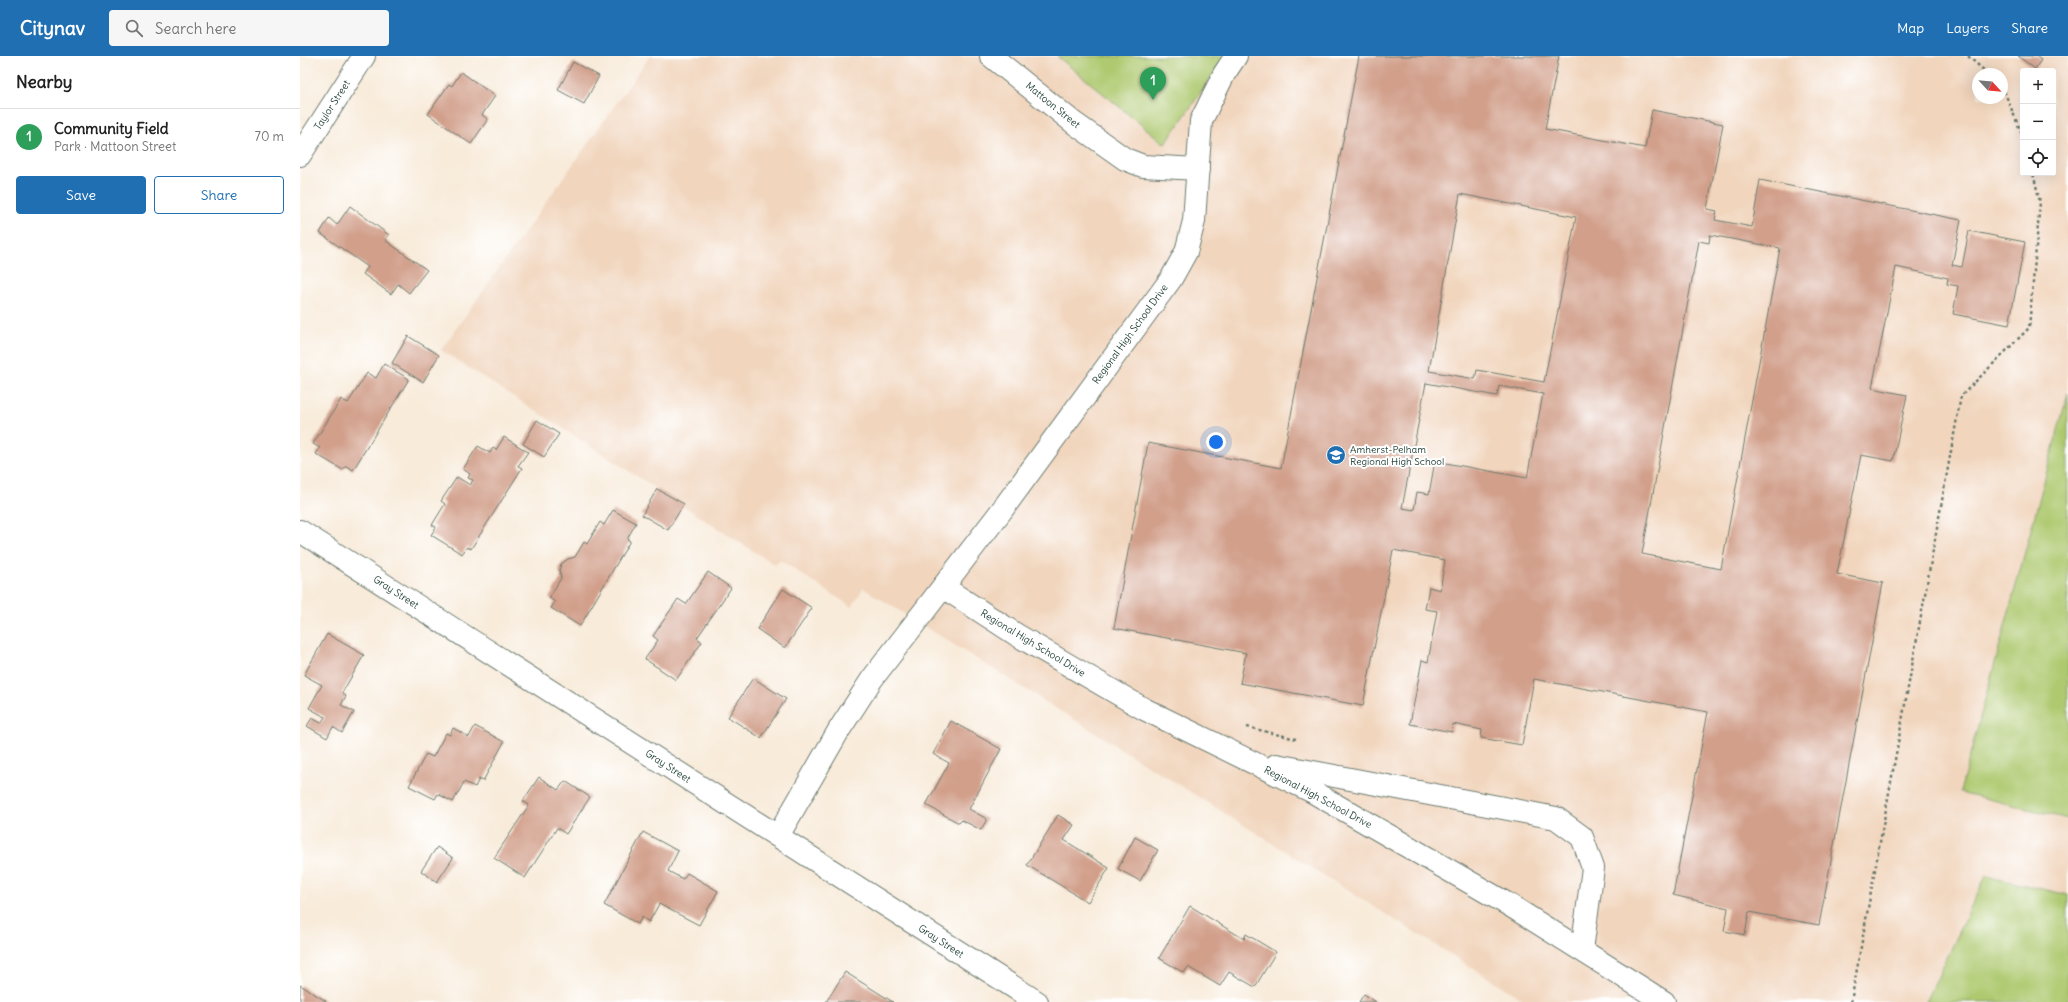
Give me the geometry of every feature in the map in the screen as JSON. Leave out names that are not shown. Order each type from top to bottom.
[{"type":"street","name":"Taylor Street","points":[[300,154],[364,56]]},
{"type":"street","name":"Mattoon Street","points":[[991,56],[1074,123],[1125,159],[1143,166],[1198,169]]},
{"type":"street","name":"Regional High School Drive","points":[[1236,56],[1224,74],[1201,121],[1194,220],[1186,252],[1171,279],[1002,510],[943,587],[1017,635],[1144,710],[1320,796],[1511,906],[1664,1002]]},
{"type":"street","name":"Gray Street","points":[[300,531],[1037,1002]]},
{"type":"street","points":[[778,836],[839,730],[872,679],[943,587]]},
{"type":"street","points":[[1249,760],[1556,818],[1582,837],[1593,868],[1582,950]]},
{"type":"path","points":[[1968,56],[1981,68]]},
{"type":"path","points":[[2008,101],[2020,130]]},
{"type":"path","points":[[1851,1002],[1961,396],[2029,328],[2040,202],[2034,176]]},
{"type":"shaded area","name":"Amherst-Pelham Regional High School","points":[[650,56],[1057,56],[1165,144],[1226,56],[2068,56],[2068,1002],[1527,1002],[863,588],[852,607],[780,560],[775,565],[441,350]]},
{"type":"green space","points":[[1057,56],[1226,56],[1165,144]]},
{"type":"green space","points":[[2068,393],[2068,819],[1960,792]]},
{"type":"green space","points":[[1986,876],[2068,895],[2068,1002],[1926,1002]]},
{"type":"building","points":[[1359,56],[1559,56],[1545,129],[1645,148],[1652,110],[1723,124],[1707,209],[1717,211],[1715,220],[1752,227],[1760,180],[1961,220],[1952,265],[1962,267],[1969,231],[2025,242],[2009,325],[1953,314],[1958,286],[1947,284],[1948,278],[1896,267],[1872,388],[1907,395],[1893,461],[1861,455],[1837,574],[1883,583],[1819,925],[1749,912],[1745,935],[1724,931],[1728,908],[1673,895],[1708,712],[1534,679],[1522,745],[1481,738],[1482,730],[1453,724],[1452,732],[1410,724],[1422,660],[1428,662],[1437,611],[1425,609],[1429,587],[1440,590],[1445,560],[1393,550],[1363,706],[1240,683],[1246,653],[1114,628],[1148,443],[1281,468]],"holes":[[[1460,194],[1576,217],[1544,382],[1477,370],[1475,379],[1429,371]],[[1710,235],[1780,248],[1721,569],[1642,554],[1699,241],[1709,243]],[[1426,383],[1497,396],[1499,386],[1543,394],[1527,478],[1435,461],[1429,494],[1417,492],[1414,510],[1402,508]]]},
{"type":"building","points":[[2018,56],[2036,56],[2041,60],[2036,68]]},
{"type":"building","points":[[573,62],[599,76],[584,104],[558,90]]},
{"type":"building","points":[[461,72],[495,96],[482,115],[488,119],[471,144],[428,114],[449,84],[452,86]]},
{"type":"building","points":[[350,206],[389,235],[385,240],[427,270],[409,293],[398,284],[391,294],[363,274],[368,267],[320,233],[329,218],[337,225]]},
{"type":"building","points":[[408,336],[439,355],[423,382],[392,363]]},
{"type":"building","points":[[384,364],[409,379],[353,470],[346,466],[343,470],[316,454],[320,448],[313,444],[341,399],[348,403],[367,373],[376,378]]},
{"type":"building","points":[[537,420],[559,434],[544,457],[523,444]]},
{"type":"building","points":[[504,437],[528,452],[518,466],[522,468],[471,549],[467,547],[462,554],[431,535],[436,527],[432,525],[445,504],[441,501],[457,477],[470,485],[473,480],[468,478],[470,474],[463,469],[478,446],[490,453],[493,448],[496,450]]},
{"type":"building","points":[[657,489],[684,504],[668,530],[642,515]]},
{"type":"building","points":[[613,510],[636,523],[627,539],[630,541],[580,626],[551,608],[555,602],[549,598],[561,578],[559,570],[561,564],[568,559],[575,557],[584,542],[587,544],[600,522],[604,525]]},
{"type":"building","points":[[708,572],[731,588],[697,638],[702,642],[676,680],[645,659],[658,640],[653,636],[678,599],[686,604]]},
{"type":"building","points":[[783,589],[812,608],[785,648],[757,629]]},
{"type":"building","points":[[327,634],[364,655],[342,693],[346,696],[341,705],[354,712],[342,733],[333,727],[327,738],[307,726],[312,718],[321,723],[325,717],[309,708],[322,685],[304,675]]},
{"type":"building","points":[[753,678],[786,699],[761,738],[728,717]]},
{"type":"building","points":[[951,721],[1001,749],[969,809],[987,819],[981,830],[962,820],[959,823],[926,805],[949,763],[933,754]]},
{"type":"building","points":[[475,726],[504,742],[483,781],[479,779],[475,787],[464,782],[453,802],[438,794],[435,799],[409,786],[426,754],[433,757],[446,733],[450,735],[453,728],[469,737]]},
{"type":"building","points":[[539,777],[558,790],[565,781],[590,797],[566,834],[557,828],[525,878],[494,858],[529,805],[523,801]]},
{"type":"building","points":[[1058,815],[1074,825],[1064,840],[1109,868],[1088,902],[1027,865]]},
{"type":"building","points":[[643,832],[678,851],[668,871],[683,879],[687,873],[718,891],[699,925],[659,904],[649,922],[642,917],[638,924],[604,905]]},
{"type":"building","points":[[1135,837],[1158,850],[1140,881],[1118,869]]},
{"type":"building","points":[[437,847],[453,858],[437,882],[421,871]]},
{"type":"building","points":[[1190,906],[1244,939],[1246,934],[1276,952],[1255,987],[1229,972],[1220,986],[1188,967],[1184,973],[1159,958]]},
{"type":"building","points":[[845,972],[893,1002],[826,1002]]},
{"type":"building","points":[[300,985],[326,1001],[300,1002]]},
{"type":"building","points":[[1364,994],[1376,1002],[1359,1002]]},
{"type":"place","name":"Community Field","points":[[1153,100]]},
{"type":"place","name":"Amherst-Pelham Regional High School","points":[[1336,455]]}]
